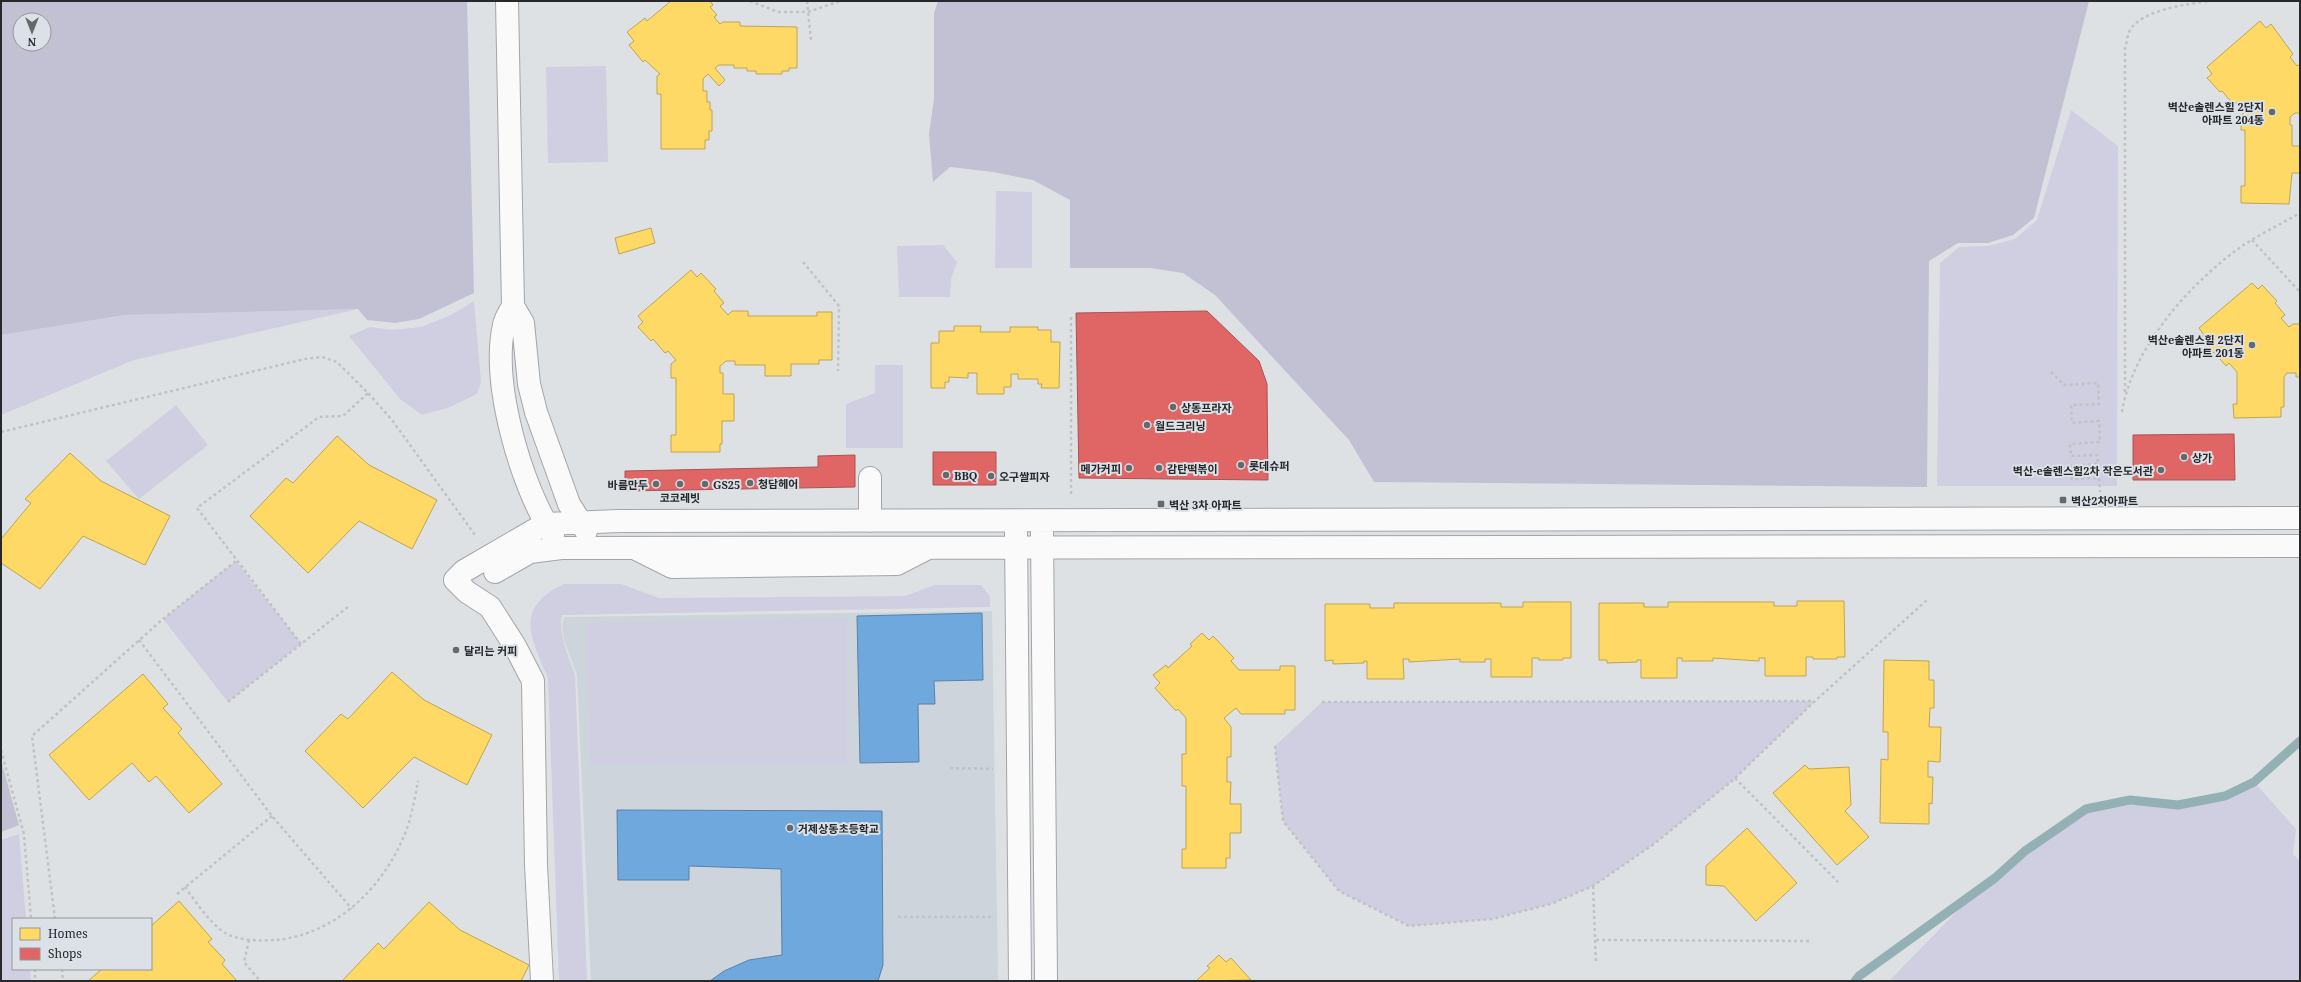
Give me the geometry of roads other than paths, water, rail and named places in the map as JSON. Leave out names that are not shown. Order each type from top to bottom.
[{"type":"street","points":[[507,1],[514,306],[523,323],[529,384],[536,412],[569,504],[579,522],[599,548]]},
{"type":"street","points":[[514,306],[504,323],[502,341],[503,394],[507,417],[526,478],[545,524],[561,548]]},
{"type":"street","points":[[870,478],[870,521]]},
{"type":"street","points":[[461,586],[464,572],[545,524],[579,522],[2300,518]]},
{"type":"street","points":[[1015,521],[1017,546],[1020,981]]},
{"type":"street","points":[[1043,521],[1046,981]]},
{"type":"street","points":[[461,586],[475,583],[530,552],[561,548],[931,546],[2300,546]]},
{"type":"street","points":[[461,586],[490,607],[515,646],[533,681],[536,865],[542,981]]},
{"type":"waterway","points":[[1855,981],[1859,976],[1995,878],[2025,851],[2086,809],[2130,800],[2178,805],[2225,796],[2254,782],[2300,741]]},
{"type":"place","name":"벽산e솔렌스힐 2단지 아파트 204동","points":[[2272,112]]},
{"type":"place","name":"벽산e솔렌스힐 2단지 아파트 201동","points":[[2252,345]]},
{"type":"place","name":"상동프라자","points":[[1173,407]]},
{"type":"place","name":"월드크리닝","points":[[1147,425]]},
{"type":"place","name":"상가","points":[[2184,457]]},
{"type":"place","name":"롯데슈퍼","points":[[1241,465]]},
{"type":"place","name":"메가커피","points":[[1129,468]]},
{"type":"place","name":"감탄떡볶이","points":[[1159,468]]},
{"type":"place","name":"벽산-e솔렌스힐2차 작은도서관","points":[[2161,470]]},
{"type":"place","name":"BBQ","points":[[946,475]]},
{"type":"place","name":"오구쌀피자","points":[[991,476]]},
{"type":"place","name":"청담헤어","points":[[750,483]]},
{"type":"place","name":"바름만두","points":[[656,484]]},
{"type":"place","name":"코코레빗","points":[[680,484]]},
{"type":"place","name":"GS25","points":[[705,484]]},
{"type":"place","name":"벽산2차아파트","points":[[2063,500]]},
{"type":"place","name":"벽산 3차 아파트","points":[[1161,504]]},
{"type":"place","name":"달리는 커피","points":[[456,650]]},
{"type":"place","name":"거제상동초등학교","points":[[790,828]]}]
